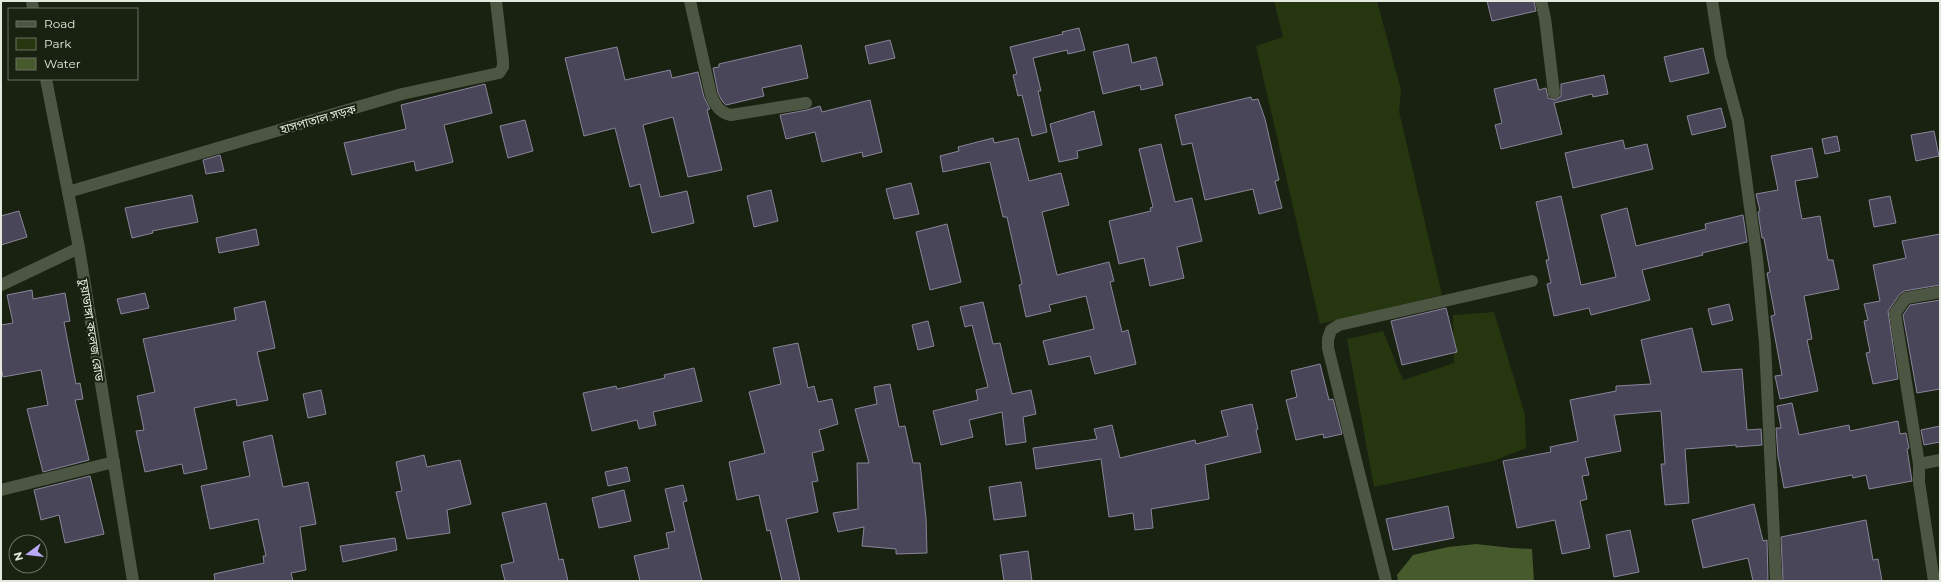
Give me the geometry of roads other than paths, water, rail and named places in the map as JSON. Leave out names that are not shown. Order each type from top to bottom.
[{"type":"street","name":"হাসপাতাল সড়ক","points":[[68,192],[402,94],[499,73],[503,67],[503,61],[496,1]]},
{"type":"street","points":[[690,1],[711,95],[714,103],[720,111],[731,115],[806,103]]},
{"type":"street","points":[[1541,1],[1545,18],[1554,93]]},
{"type":"street","points":[[1712,1],[1721,58],[1738,121],[1757,258],[1765,343],[1776,581]]},
{"type":"street","name":"চুয়াডাঙ্গা কলেজ রোড","points":[[46,80],[79,248],[134,581]]},
{"type":"street","points":[[1,285],[79,248]]},
{"type":"street","points":[[1386,581],[1328,348],[1328,339],[1331,330],[1339,325],[1532,281]]},
{"type":"street","points":[[1934,581],[1919,482],[1919,464],[1895,313],[1906,298],[1940,292]]},
{"type":"street","points":[[1919,464],[1940,460]]},
{"type":"street","points":[[1,490],[114,462]]},
{"type":"water","points":[[1476,544],[1532,549],[1534,581],[1398,581],[1397,575],[1413,555],[1448,547]]}]
